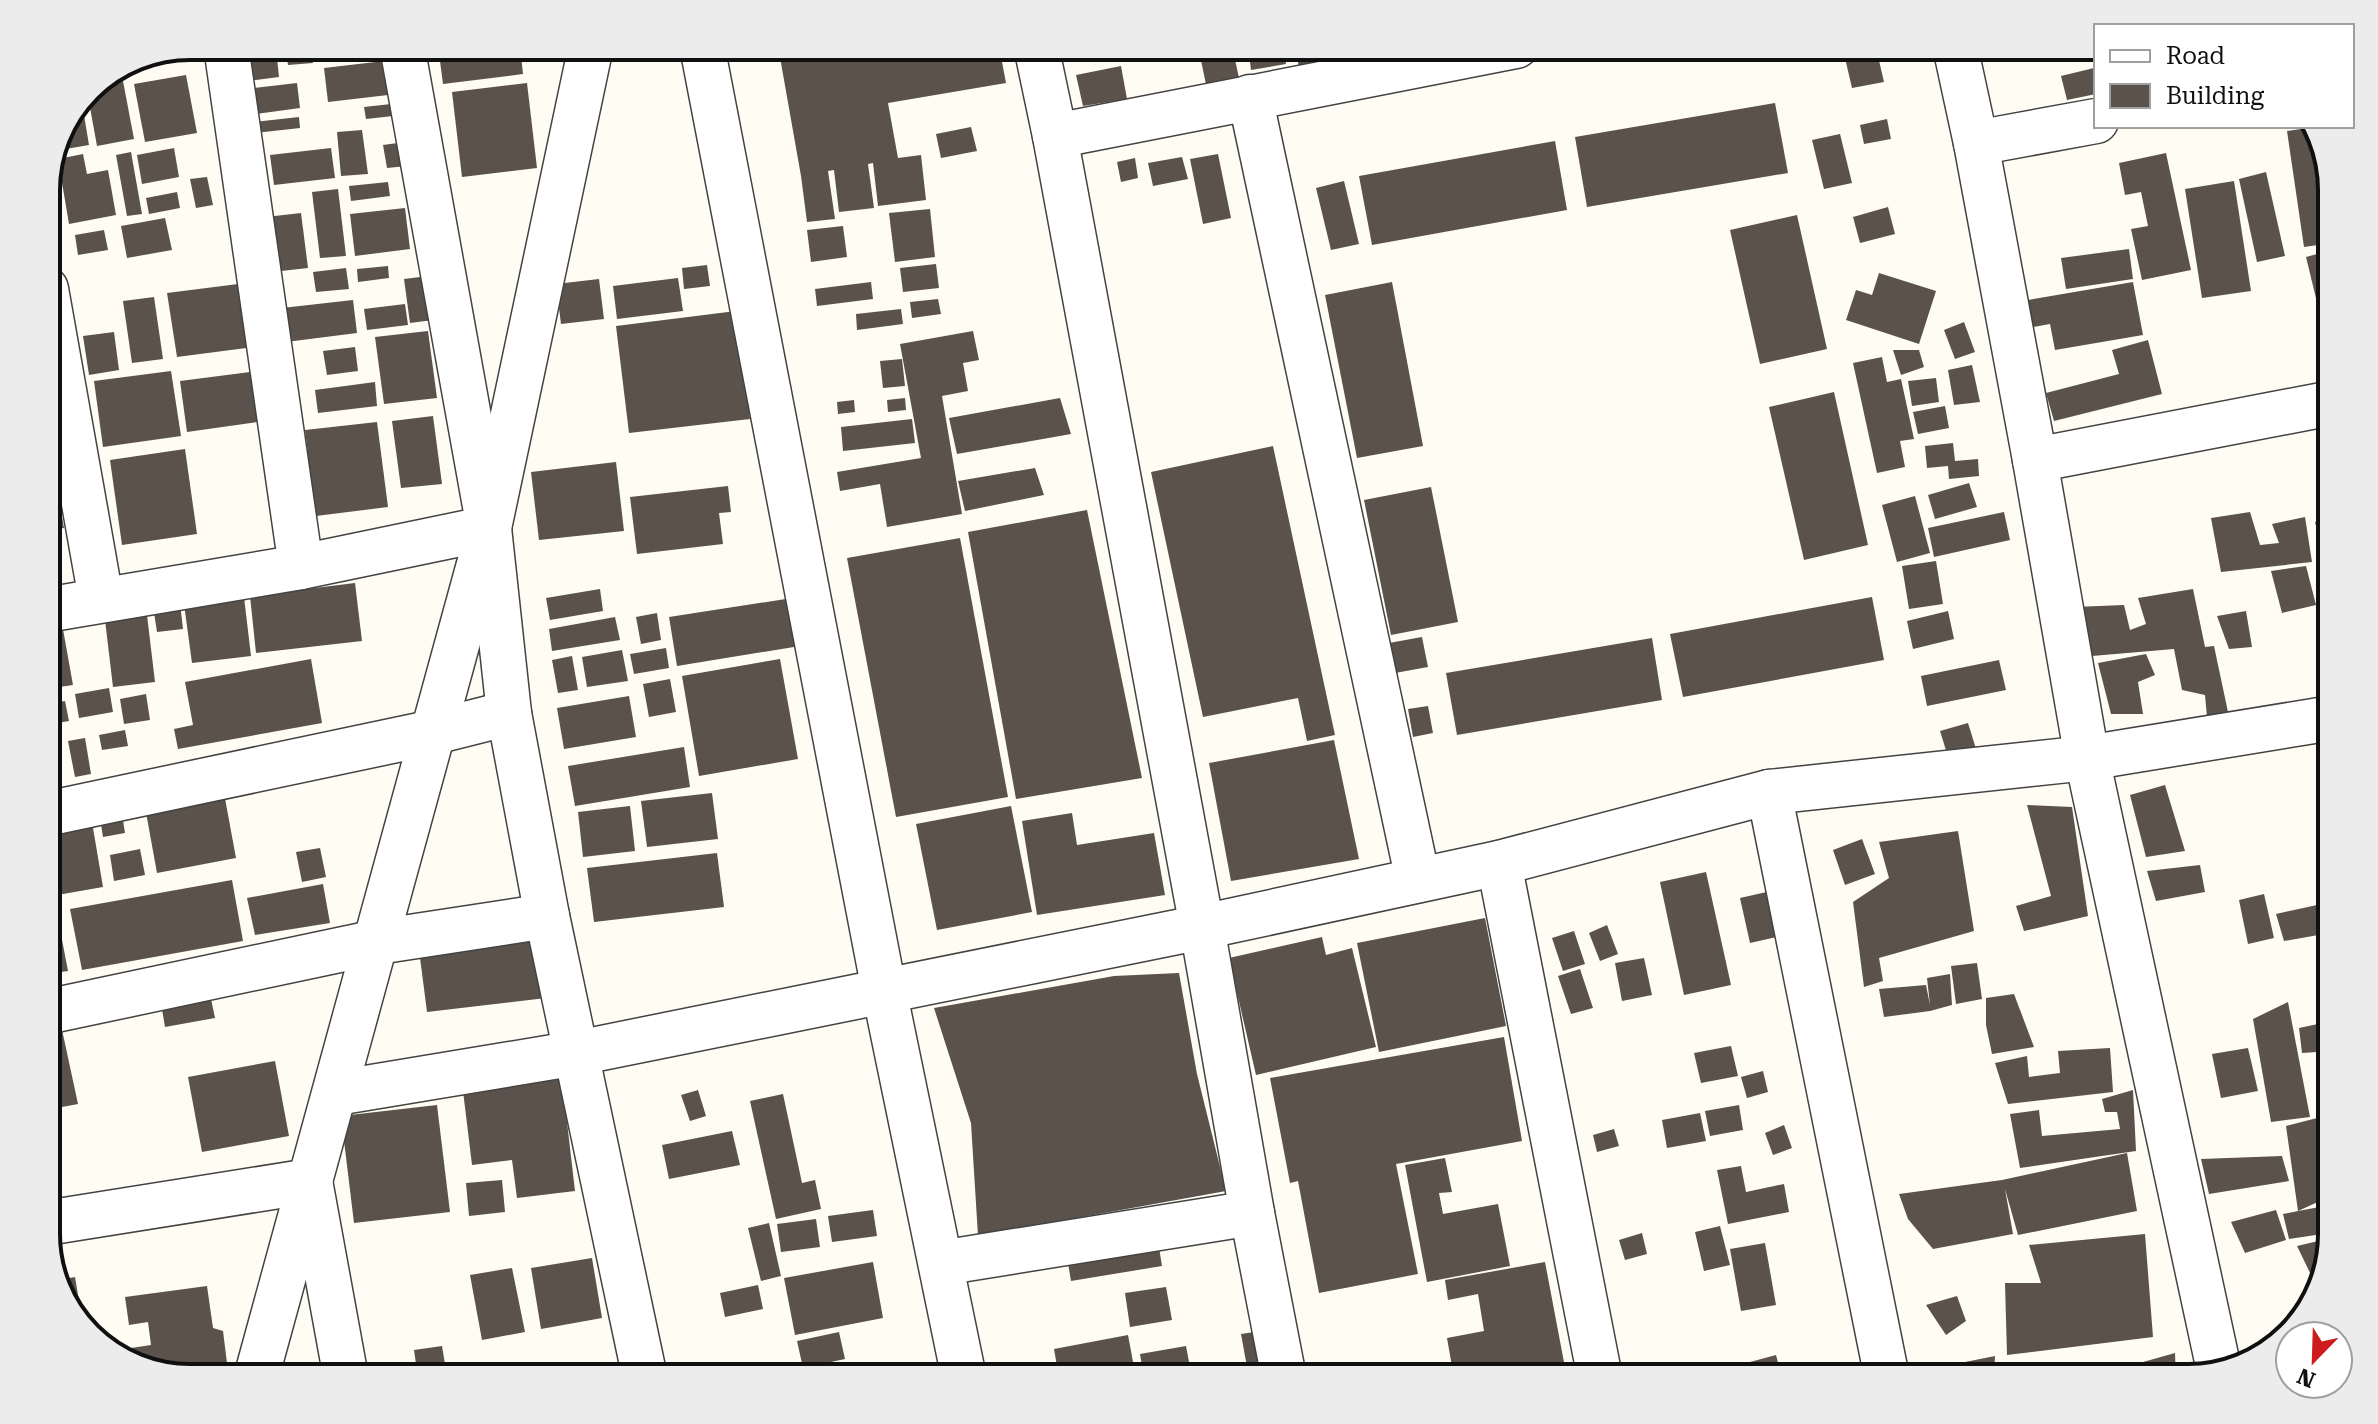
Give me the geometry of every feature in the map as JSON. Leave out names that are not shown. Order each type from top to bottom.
[{"type":"street","points":[[228,60],[301,567]]},
{"type":"street","points":[[405,60],[489,528],[509,713],[547,916],[642,1364]]},
{"type":"street","points":[[260,1364],[489,528],[588,60]]},
{"type":"street","points":[[705,60],[884,990],[961,1364]]},
{"type":"street","points":[[1039,60],[1281,1364]]},
{"type":"street","points":[[1055,136],[1443,60]]},
{"type":"street","points":[[1958,60],[2035,460],[2087,758],[2217,1361]]},
{"type":"street","points":[[1250,97],[1418,880]]},
{"type":"street","points":[[1976,143],[2094,121]]},
{"type":"street","points":[[60,368],[101,599]]},
{"type":"street","points":[[2035,460],[2318,406]]},
{"type":"street","points":[[60,607],[301,567],[489,528]]},
{"type":"street","points":[[60,811],[434,732],[509,713]]},
{"type":"street","points":[[336,1093],[577,1053],[1202,927],[1499,863],[1769,792],[2087,758],[2318,720]]},
{"type":"street","points":[[1769,792],[1884,1364]]},
{"type":"street","points":[[1499,863],[1597,1364]]},
{"type":"street","points":[[60,1009],[377,942],[547,916]]},
{"type":"street","points":[[60,1221],[310,1181]]},
{"type":"street","points":[[310,1181],[343,1364]]},
{"type":"street","points":[[941,1263],[1252,1213]]},
{"type":"building","points":[[236,60],[277,60],[279,77],[239,82]]},
{"type":"building","points":[[287,60],[313,60],[313,63],[288,65]]},
{"type":"building","points":[[440,60],[522,60],[523,74],[443,84]]},
{"type":"building","points":[[780,60],[1002,60],[1006,83],[888,103],[898,158],[921,155],[926,200],[878,206],[873,163],[868,164],[874,208],[839,212],[834,170],[828,171],[835,219],[807,222]]},
{"type":"building","points":[[1201,60],[1235,60],[1241,87],[1208,94]]},
{"type":"building","points":[[1250,60],[1285,60],[1286,64],[1251,70]]},
{"type":"building","points":[[1298,60],[1313,60],[1314,65],[1299,68]]},
{"type":"building","points":[[1845,60],[1879,60],[1884,82],[1852,88]]},
{"type":"building","points":[[384,61],[388,95],[328,102],[324,68]]},
{"type":"building","points":[[1121,66],[1127,99],[1083,106],[1076,75]]},
{"type":"building","points":[[2094,68],[2094,94],[2067,100],[2061,76]]},
{"type":"building","points":[[186,75],[197,133],[145,142],[134,84]]},
{"type":"building","points":[[123,81],[134,139],[97,146],[90,108]]},
{"type":"building","points":[[297,83],[300,108],[248,115],[245,89]]},
{"type":"building","points":[[527,83],[537,168],[462,177],[452,92]]},
{"type":"building","points":[[400,103],[402,115],[366,119],[364,107]]},
{"type":"building","points":[[1775,103],[1788,173],[1587,207],[1575,137]]},
{"type":"building","points":[[84,115],[89,145],[67,149]]},
{"type":"building","points":[[299,117],[300,128],[255,133],[254,122]]},
{"type":"building","points":[[1887,119],[1891,139],[1864,144],[1860,125]]},
{"type":"building","points":[[971,127],[977,151],[941,158],[936,134]]},
{"type":"building","points":[[2302,129],[2311,148],[2318,182],[2318,245],[2304,247],[2287,131]]},
{"type":"building","points":[[362,130],[368,174],[341,176],[337,132]]},
{"type":"building","points":[[1840,134],[1852,183],[1824,189],[1812,140]]},
{"type":"building","points":[[1555,141],[1567,210],[1372,245],[1359,176]]},
{"type":"building","points":[[405,142],[407,166],[387,168],[383,145]]},
{"type":"building","points":[[174,148],[179,177],[142,184],[137,155]]},
{"type":"building","points":[[331,148],[335,178],[274,185],[270,155]]},
{"type":"building","points":[[131,152],[142,214],[127,216],[116,155]]},
{"type":"building","points":[[2166,153],[2191,270],[2142,280],[2131,229],[2148,226],[2141,192],[2125,195],[2119,163]]},
{"type":"building","points":[[83,154],[87,174],[108,170],[116,215],[69,224],[61,176],[64,158]]},
{"type":"building","points":[[1218,154],[1231,218],[1203,224],[1190,159]]},
{"type":"building","points":[[1182,157],[1188,179],[1153,186],[1148,163]]},
{"type":"building","points":[[1135,158],[1138,178],[1121,182],[1117,162]]},
{"type":"building","points":[[2266,172],[2285,256],[2257,262],[2239,179]]},
{"type":"building","points":[[207,177],[213,205],[196,208],[190,179]]},
{"type":"building","points":[[1344,181],[1359,244],[1331,250],[1316,188]]},
{"type":"building","points":[[2234,181],[2251,291],[2202,298],[2185,189]]},
{"type":"building","points":[[388,182],[390,196],[351,201],[349,186]]},
{"type":"building","points":[[338,189],[346,256],[320,258],[312,192]]},
{"type":"building","points":[[177,192],[180,208],[149,214],[146,198]]},
{"type":"building","points":[[1888,207],[1895,234],[1860,243],[1853,217]]},
{"type":"building","points":[[405,208],[410,249],[355,256],[350,214]]},
{"type":"building","points":[[930,209],[935,257],[895,262],[889,213]]},
{"type":"building","points":[[301,213],[308,268],[272,272],[266,217]]},
{"type":"building","points":[[1797,215],[1827,349],[1760,364],[1730,230]]},
{"type":"building","points":[[165,218],[172,250],[127,258],[121,226]]},
{"type":"building","points":[[843,226],[847,257],[811,262],[807,230]]},
{"type":"building","points":[[104,230],[108,250],[78,255],[75,235]]},
{"type":"building","points":[[2129,249],[2133,279],[2066,289],[2061,258]]},
{"type":"building","points":[[2318,254],[2318,306],[2306,257]]},
{"type":"building","points":[[936,264],[939,288],[903,292],[900,268]]},
{"type":"building","points":[[707,265],[710,286],[684,289],[682,268]]},
{"type":"building","points":[[388,266],[389,278],[358,282],[357,269]]},
{"type":"building","points":[[346,268],[349,289],[316,292],[313,272]]},
{"type":"building","points":[[1879,273],[1936,291],[1919,344],[1846,320],[1856,290],[1872,295]]},
{"type":"building","points":[[436,275],[441,319],[410,323],[404,279]]},
{"type":"building","points":[[678,278],[683,311],[617,319],[613,286]]},
{"type":"building","points":[[599,279],[604,319],[561,324],[556,284]]},
{"type":"building","points":[[871,282],[873,299],[817,306],[815,289]]},
{"type":"building","points":[[1392,282],[1423,446],[1357,458],[1325,295]]},
{"type":"building","points":[[2133,282],[2143,335],[2055,350],[2050,324],[2027,328],[2022,301]]},
{"type":"building","points":[[246,283],[254,347],[177,357],[167,293]]},
{"type":"building","points":[[154,297],[163,359],[132,363],[123,301]]},
{"type":"building","points":[[938,299],[941,314],[912,318],[910,302]]},
{"type":"building","points":[[353,300],[357,333],[286,342],[282,308]]},
{"type":"building","points":[[405,304],[408,325],[367,330],[364,309]]},
{"type":"building","points":[[901,309],[903,324],[857,330],[856,314]]},
{"type":"building","points":[[736,311],[750,419],[629,433],[616,326]]},
{"type":"building","points":[[1964,322],[1975,352],[1955,359],[1944,330]]},
{"type":"building","points":[[428,331],[437,398],[384,404],[375,337]]},
{"type":"building","points":[[973,331],[979,360],[963,363],[968,391],[942,396],[962,514],[887,527],[880,484],[840,491],[837,472],[921,458],[900,344]]},
{"type":"building","points":[[114,332],[119,370],[89,375],[83,336]]},
{"type":"building","points":[[2148,340],[2162,394],[2054,421],[2046,393],[2119,374],[2112,350]]},
{"type":"building","points":[[355,347],[358,371],[327,375],[323,351]]},
{"type":"building","points":[[1893,350],[1919,350],[1924,367],[1901,375]]},
{"type":"building","points":[[1882,357],[1887,382],[1901,379],[1914,439],[1900,441],[1905,467],[1877,473],[1853,363]]},
{"type":"building","points":[[902,359],[905,386],[883,388],[880,361]]},
{"type":"building","points":[[1972,365],[1980,402],[1954,405],[1948,370]]},
{"type":"building","points":[[171,371],[181,436],[103,447],[94,381]]},
{"type":"building","points":[[257,371],[264,421],[187,432],[180,381]]},
{"type":"building","points":[[1936,378],[1939,402],[1912,406],[1908,381]]},
{"type":"building","points":[[375,382],[377,406],[318,413],[315,390]]},
{"type":"building","points":[[1834,392],[1868,545],[1804,560],[1769,407]]},
{"type":"building","points":[[905,398],[906,410],[888,412],[887,400]]},
{"type":"building","points":[[1060,398],[1071,434],[957,454],[949,418]]},
{"type":"building","points":[[854,400],[855,412],[838,414],[837,402]]},
{"type":"building","points":[[1945,406],[1949,428],[1918,434],[1913,412]]},
{"type":"building","points":[[433,416],[442,484],[401,488],[392,421]]},
{"type":"building","points":[[912,419],[915,443],[843,451],[841,427]]},
{"type":"building","points":[[377,422],[388,507],[316,516],[305,430]]},
{"type":"building","points":[[1953,443],[1955,461],[1978,459],[1979,476],[1949,479],[1948,466],[1927,468],[1925,446]]},
{"type":"building","points":[[1273,446],[1335,735],[1307,741],[1298,698],[1203,717],[1151,472]]},
{"type":"building","points":[[185,449],[197,534],[122,545],[110,460]]},
{"type":"building","points":[[616,462],[624,531],[539,540],[531,472]]},
{"type":"building","points":[[1035,468],[1044,495],[965,511],[958,481]]},
{"type":"building","points":[[1969,483],[1977,507],[1935,519],[1928,495]]},
{"type":"building","points":[[728,486],[731,512],[719,513],[723,544],[637,554],[630,497]]},
{"type":"building","points":[[1431,487],[1458,622],[1391,635],[1364,500]]},
{"type":"building","points":[[1915,496],[1930,553],[1897,562],[1882,505]]},
{"type":"building","points":[[60,505],[64,528],[60,529]]},
{"type":"building","points":[[1087,510],[1142,778],[1016,799],[968,532]]},
{"type":"building","points":[[2004,512],[2010,540],[1934,557],[1928,528]]},
{"type":"building","points":[[2250,512],[2260,545],[2279,543],[2272,524],[2305,517],[2312,562],[2221,572],[2211,518]]},
{"type":"building","points":[[960,538],[1008,797],[896,817],[847,558]]},
{"type":"building","points":[[1936,561],[1943,604],[1909,609],[1902,566]]},
{"type":"building","points":[[2306,566],[2316,605],[2282,613],[2271,571]]},
{"type":"building","points":[[355,583],[362,641],[256,653],[250,596]]},
{"type":"building","points":[[600,589],[603,611],[550,620],[546,598]]},
{"type":"building","points":[[2193,589],[2205,647],[2214,646],[2228,712],[2207,717],[2205,695],[2182,690],[2174,649],[2092,656],[2075,607],[2124,605],[2130,630],[2146,624],[2138,598]]},
{"type":"building","points":[[244,597],[251,656],[192,663],[184,604]]},
{"type":"building","points":[[1872,597],[1884,660],[1683,697],[1670,634]]},
{"type":"building","points":[[792,598],[800,646],[677,666],[669,617]]},
{"type":"building","points":[[180,603],[183,629],[157,632],[153,606]]},
{"type":"building","points":[[1948,611],[1954,639],[1913,649],[1907,621]]},
{"type":"building","points":[[2246,611],[2252,647],[2229,649],[2217,616]]},
{"type":"building","points":[[657,613],[661,640],[641,644],[636,617]]},
{"type":"building","points":[[147,615],[155,682],[113,687],[105,620]]},
{"type":"building","points":[[615,617],[620,640],[552,651],[549,629]]},
{"type":"building","points":[[60,618],[73,685],[60,687]]},
{"type":"building","points":[[1422,637],[1428,667],[1395,673],[1389,643]]},
{"type":"building","points":[[1652,638],[1662,700],[1457,735],[1446,673]]},
{"type":"building","points":[[666,648],[669,668],[634,674],[630,654]]},
{"type":"building","points":[[622,650],[628,681],[587,687],[582,657]]},
{"type":"building","points":[[2146,654],[2155,675],[2138,682],[2143,714],[2111,714],[2098,663]]},
{"type":"building","points":[[572,656],[578,690],[558,693],[552,660]]},
{"type":"building","points":[[311,659],[322,723],[178,749],[174,729],[193,725],[185,682]]},
{"type":"building","points":[[780,659],[798,759],[699,776],[682,676]]},
{"type":"building","points":[[1999,660],[2006,690],[1927,706],[1921,676]]},
{"type":"building","points":[[670,679],[676,712],[649,717],[643,684]]},
{"type":"building","points":[[109,688],[113,712],[79,718],[75,694]]},
{"type":"building","points":[[146,694],[150,720],[124,724],[120,699]]},
{"type":"building","points":[[629,696],[636,737],[564,749],[557,708]]},
{"type":"building","points":[[65,701],[69,721],[60,723],[60,702]]},
{"type":"building","points":[[1428,706],[1433,733],[1413,737],[1408,709]]},
{"type":"building","points":[[1968,723],[1977,752],[1949,760],[1940,731]]},
{"type":"building","points":[[125,730],[128,746],[102,750],[99,735]]},
{"type":"building","points":[[85,738],[91,774],[75,777],[68,741]]},
{"type":"building","points":[[1334,740],[1359,859],[1231,881],[1209,763]]},
{"type":"building","points":[[684,747],[690,787],[575,806],[568,766]]},
{"type":"building","points":[[2165,785],[2185,851],[2146,857],[2130,795]]},
{"type":"building","points":[[224,793],[236,858],[157,873],[145,807]]},
{"type":"building","points":[[712,793],[718,839],[647,847],[641,801]]},
{"type":"building","points":[[2027,805],[2072,807],[2088,916],[2024,931],[2016,906],[2051,896]]},
{"type":"building","points":[[630,806],[635,851],[583,857],[578,812]]},
{"type":"building","points":[[1011,806],[1032,912],[937,930],[916,824]]},
{"type":"building","points":[[1072,813],[1077,845],[1154,833],[1165,895],[1037,915],[1022,821]]},
{"type":"building","points":[[122,814],[125,833],[103,837],[100,818]]},
{"type":"building","points":[[92,822],[103,887],[60,895],[60,828]]},
{"type":"building","points":[[1958,831],[1974,931],[1879,958],[1883,981],[1864,987],[1853,902],[1889,878],[1879,842]]},
{"type":"building","points":[[1862,839],[1875,874],[1845,885],[1833,850]]},
{"type":"building","points":[[320,848],[326,877],[302,882],[296,852]]},
{"type":"building","points":[[140,849],[145,875],[114,881],[110,855]]},
{"type":"building","points":[[717,853],[724,907],[594,922],[587,868]]},
{"type":"building","points":[[2200,865],[2205,892],[2156,901],[2147,871]]},
{"type":"building","points":[[1706,872],[1731,985],[1684,995],[1660,882]]},
{"type":"building","points":[[232,880],[243,941],[82,970],[70,909]]},
{"type":"building","points":[[323,884],[330,923],[255,935],[247,898]]},
{"type":"building","points":[[1771,891],[1781,936],[1750,943],[1740,898]]},
{"type":"building","points":[[2264,894],[2274,938],[2248,944],[2239,900]]},
{"type":"building","points":[[2317,905],[2318,935],[2284,941],[2276,914]]},
{"type":"building","points":[[1485,918],[1506,1026],[1379,1052],[1357,943]]},
{"type":"building","points":[[1607,925],[1618,954],[1600,961],[1589,933]]},
{"type":"building","points":[[537,928],[546,998],[427,1012],[418,942]]},
{"type":"building","points":[[60,929],[68,971],[60,972]]},
{"type":"building","points":[[1574,931],[1585,964],[1563,971],[1552,938]]},
{"type":"building","points":[[1322,937],[1326,955],[1352,948],[1376,1047],[1256,1075],[1229,958]]},
{"type":"building","points":[[1644,958],[1652,995],[1622,1001],[1615,963]]},
{"type":"building","points":[[1977,963],[1982,999],[1956,1004],[1951,966]]},
{"type":"building","points":[[1580,969],[1593,1008],[1571,1014],[1558,976]]},
{"type":"building","points":[[1179,973],[1197,1074],[1226,1191],[978,1236],[971,1123],[934,1008],[1114,976]]},
{"type":"building","points":[[1950,974],[1952,1005],[1884,1017],[1879,989],[1926,985],[1930,1005],[1927,978]]},
{"type":"building","points":[[210,994],[215,1018],[165,1027],[161,1003]]},
{"type":"building","points":[[2014,994],[2034,1047],[1992,1054],[1986,1025],[1986,998]]},
{"type":"building","points":[[2288,1002],[2310,1117],[2271,1122],[2253,1019]]},
{"type":"building","points":[[2318,1024],[2318,1052],[2302,1053],[2299,1028]]},
{"type":"building","points":[[60,1025],[78,1104],[60,1107]]},
{"type":"building","points":[[1504,1037],[1522,1141],[1396,1164],[1418,1274],[1319,1293],[1298,1181],[1290,1183],[1270,1078]]},
{"type":"building","points":[[1731,1046],[1738,1076],[1701,1083],[1694,1053]]},
{"type":"building","points":[[2110,1048],[2113,1092],[2008,1104],[1995,1063],[2027,1056],[2029,1077],[2060,1073],[2058,1051]]},
{"type":"building","points":[[2248,1048],[2258,1091],[2221,1098],[2212,1054]]},
{"type":"building","points":[[275,1061],[289,1136],[202,1152],[188,1077]]},
{"type":"building","points":[[1763,1071],[1768,1092],[1747,1098],[1741,1077]]},
{"type":"building","points":[[562,1079],[575,1191],[517,1198],[512,1160],[472,1165],[463,1091]]},
{"type":"building","points":[[698,1090],[706,1116],[690,1121],[681,1095]]},
{"type":"building","points":[[2133,1090],[2136,1151],[2020,1168],[2010,1114],[2039,1110],[2042,1136],[2120,1129],[2117,1112],[2105,1112],[2102,1099]]},
{"type":"building","points":[[783,1094],[802,1183],[815,1180],[821,1209],[776,1219],[750,1101]]},
{"type":"building","points":[[437,1105],[450,1212],[354,1223],[341,1116]]},
{"type":"building","points":[[1739,1105],[1743,1130],[1710,1136],[1705,1111]]},
{"type":"building","points":[[1700,1113],[1706,1141],[1667,1148],[1662,1120]]},
{"type":"building","points":[[2318,1118],[2318,1202],[2298,1211],[2286,1126]]},
{"type":"building","points":[[1784,1125],[1792,1148],[1773,1155],[1765,1133]]},
{"type":"building","points":[[1614,1129],[1619,1146],[1597,1152],[1593,1135]]},
{"type":"building","points":[[732,1131],[740,1165],[669,1179],[662,1145]]},
{"type":"building","points":[[2127,1153],[2137,1211],[2018,1235],[2005,1189],[2013,1234],[1933,1249],[1908,1219],[1899,1194],[2002,1180]]},
{"type":"building","points":[[2282,1156],[2289,1181],[2209,1194],[2201,1159]]},
{"type":"building","points":[[1445,1158],[1452,1192],[1439,1193],[1443,1214],[1498,1204],[1510,1266],[1427,1282],[1405,1165]]},
{"type":"building","points":[[1741,1166],[1746,1192],[1784,1184],[1789,1212],[1728,1224],[1717,1170]]},
{"type":"building","points":[[502,1180],[505,1212],[469,1216],[466,1183]]},
{"type":"building","points":[[2318,1207],[2318,1235],[2289,1239],[2283,1214]]},
{"type":"building","points":[[873,1210],[877,1236],[832,1242],[828,1216]]},
{"type":"building","points":[[2276,1210],[2286,1240],[2245,1253],[2231,1222]]},
{"type":"building","points":[[816,1219],[820,1247],[781,1252],[777,1224]]},
{"type":"building","points":[[769,1223],[781,1276],[761,1281],[748,1228]]},
{"type":"building","points":[[1720,1226],[1730,1265],[1704,1271],[1695,1232]]},
{"type":"building","points":[[1642,1233],[1647,1254],[1625,1260],[1619,1240]]},
{"type":"building","points":[[2145,1234],[2153,1337],[2007,1355],[2005,1283],[2041,1283],[2029,1245]]},
{"type":"building","points":[[1157,1235],[1162,1266],[1071,1281],[1066,1251]]},
{"type":"building","points":[[2318,1241],[2311,1275],[2297,1246]]},
{"type":"building","points":[[1765,1243],[1776,1305],[1741,1311],[1730,1249]]},
{"type":"building","points":[[592,1258],[602,1318],[541,1329],[531,1268]]},
{"type":"building","points":[[873,1262],[883,1318],[795,1335],[784,1278]]},
{"type":"building","points":[[1545,1262],[1564,1364],[1452,1364],[1447,1338],[1484,1331],[1478,1294],[1448,1300],[1445,1280]]},
{"type":"building","points":[[512,1268],[525,1332],[482,1340],[470,1275]]},
{"type":"building","points":[[75,1277],[79,1301],[73,1291],[68,1278]]},
{"type":"building","points":[[758,1285],[763,1309],[725,1317],[720,1293]]},
{"type":"building","points":[[207,1286],[213,1328],[223,1331],[227,1364],[173,1363],[131,1350],[151,1345],[148,1322],[129,1325],[125,1297]]},
{"type":"building","points":[[1166,1287],[1172,1320],[1130,1327],[1125,1293]]},
{"type":"building","points":[[1957,1296],[1966,1321],[1946,1335],[1926,1305]]},
{"type":"building","points":[[1268,1330],[1274,1364],[1246,1364],[1241,1334]]},
{"type":"building","points":[[839,1332],[845,1359],[802,1364],[797,1341]]},
{"type":"building","points":[[1128,1335],[1133,1364],[1057,1364],[1054,1349]]},
{"type":"building","points":[[442,1346],[445,1364],[416,1364],[414,1350]]},
{"type":"building","points":[[1186,1346],[1189,1364],[1142,1364],[1140,1354]]},
{"type":"building","points":[[2175,1353],[2175,1364],[2143,1362]]},
{"type":"building","points":[[1776,1355],[1778,1364],[1751,1364]]},
{"type":"building","points":[[1995,1356],[1995,1364],[1955,1364]]}]
